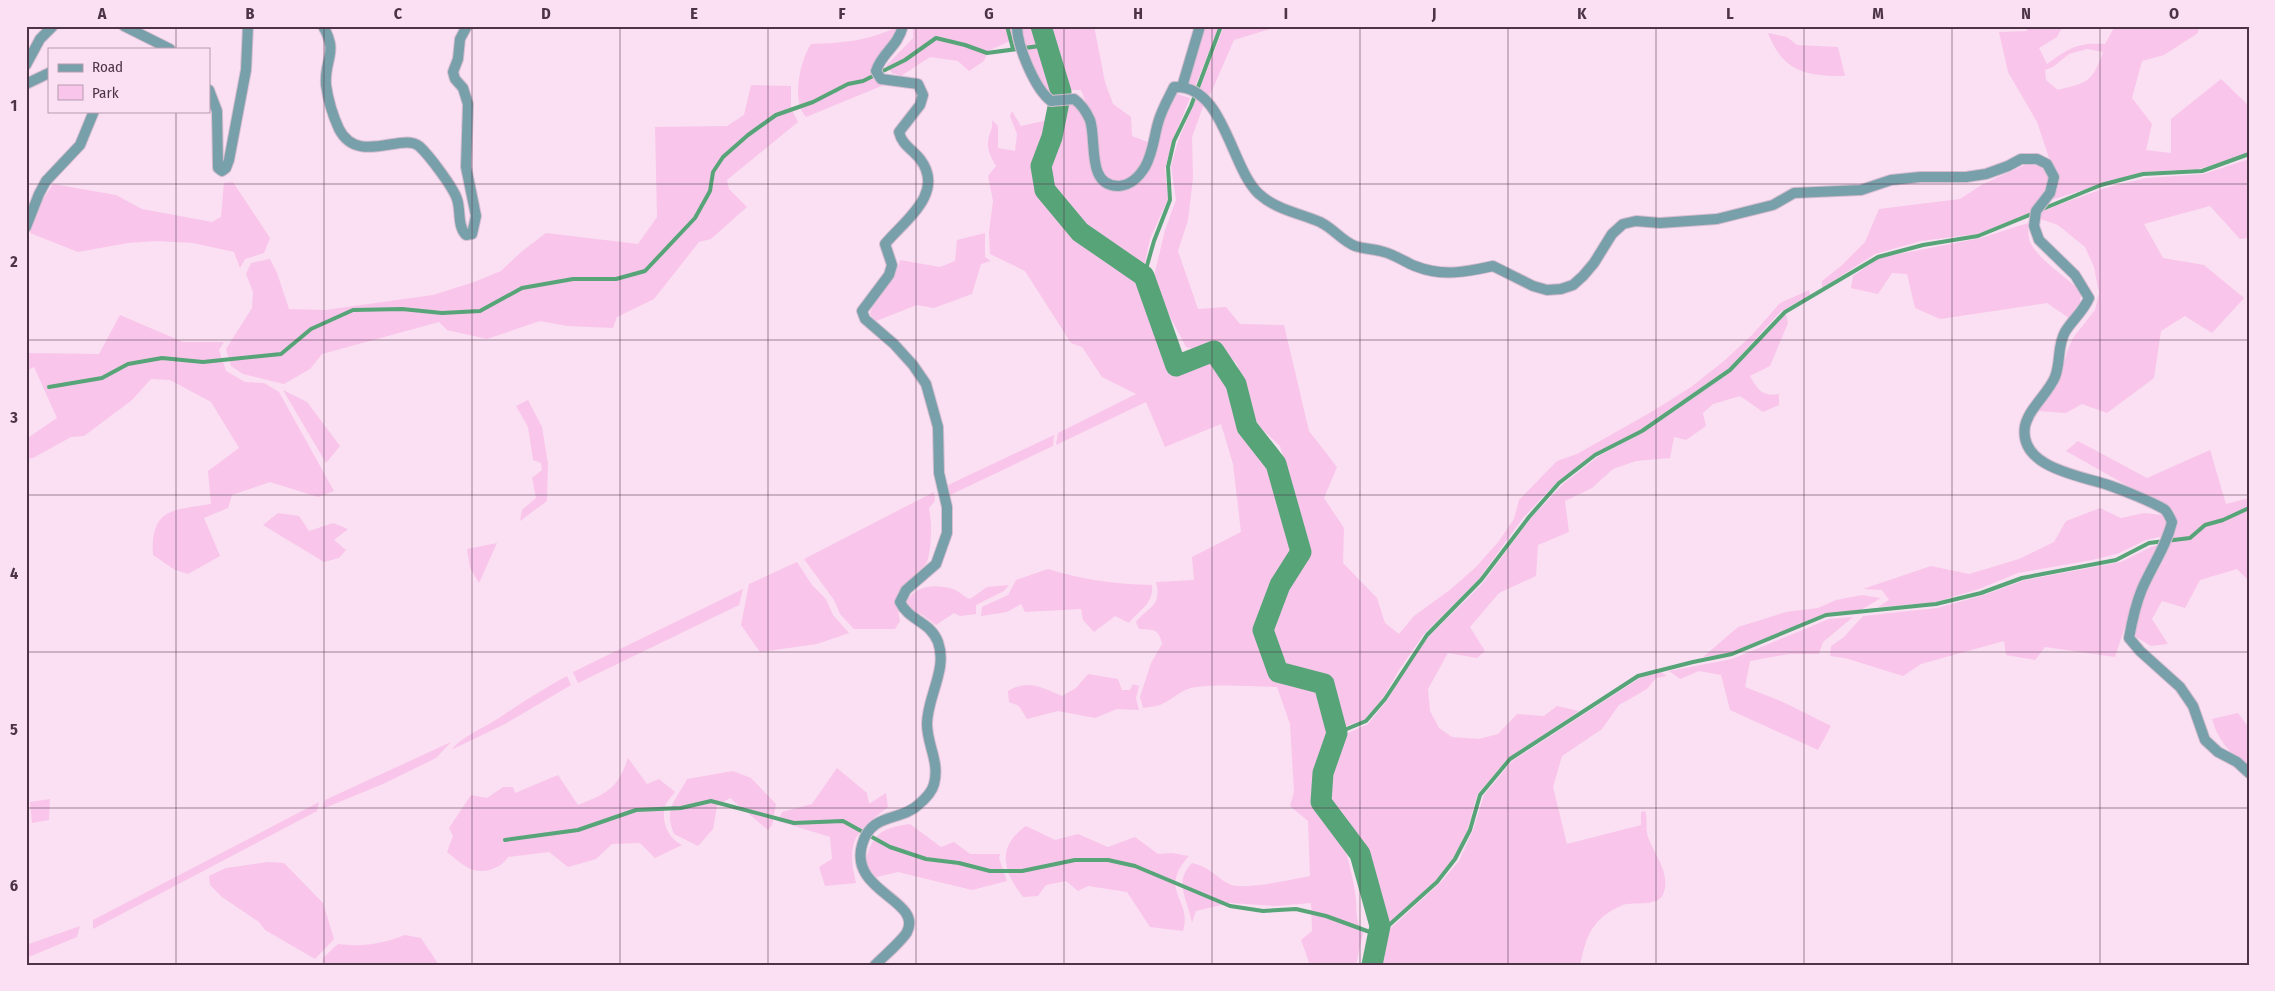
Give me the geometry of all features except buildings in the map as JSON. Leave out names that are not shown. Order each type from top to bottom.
[{"type":"street","points":[[26,65],[40,39],[53,26]]},
{"type":"street","points":[[124,26],[168,48]]},
{"type":"street","points":[[210,93],[217,111],[218,168],[222,171],[226,168],[229,160],[246,70],[248,26]]},
{"type":"street","points":[[323,26],[332,48],[326,84],[334,117],[340,131],[358,145],[368,147],[413,142],[420,147],[441,172],[456,197],[461,230],[466,234],[472,234],[476,216],[465,160],[468,104],[463,88],[455,79],[454,72],[458,59],[460,39],[467,26]]},
{"type":"street","points":[[875,965],[907,932],[908,922],[906,913],[898,903],[868,880],[862,864],[862,845],[871,828],[888,817],[917,807],[934,786],[936,772],[935,758],[927,726],[930,703],[941,656],[932,629],[905,612],[900,602],[906,590],[936,564],[947,533],[946,507],[939,473],[938,427],[926,384],[894,344],[865,319],[862,311],[889,275],[892,265],[886,244],[906,224],[921,205],[928,188],[928,173],[921,160],[902,141],[899,132],[920,105],[923,96],[918,84],[880,79],[876,71],[879,61],[900,38],[903,26]]},
{"type":"street","points":[[1017,26],[1017,39],[1035,82],[1043,95],[1051,101],[1074,99],[1084,110],[1090,121],[1095,166],[1102,181],[1110,185],[1121,186],[1135,180],[1146,165],[1154,146],[1158,120],[1174,88],[1185,88],[1212,108],[1222,123],[1250,185],[1275,206],[1321,222],[1353,246],[1386,252],[1418,267],[1438,273],[1456,274],[1493,266],[1520,281],[1547,290],[1561,289],[1573,285],[1594,263],[1612,234],[1623,224],[1636,220],[1660,223],[1717,219],[1740,215],[1773,205],[1794,193],[1861,190],[1891,180],[1920,177],[1966,177],[1986,174],[2021,159],[2037,158],[2047,164],[2054,177],[2050,193],[2036,211],[2034,226],[2039,240],[2075,275],[2089,298],[2084,310],[2065,332],[2059,348],[2060,362],[2055,377],[2025,426],[2027,442],[2036,457],[2059,471],[2112,486],[2165,510],[2172,522],[2168,539],[2143,588],[2132,616],[2129,638],[2140,651],[2180,687],[2193,706],[2205,740],[2218,752],[2237,762],[2249,773]]},
{"type":"street","points":[[1185,88],[1200,26]]},
{"type":"street","points":[[26,84],[48,73]]},
{"type":"street","points":[[26,226],[38,194],[46,181],[80,145],[94,112]]},
{"type":"green space","points":[[913,26],[1012,26],[1012,40],[988,51],[984,61],[969,71],[958,61],[930,57],[901,76],[892,73],[886,66],[913,38]]},
{"type":"green space","points":[[1020,26],[1038,26],[1057,88],[1054,93],[1043,87],[1035,75],[1025,49]]},
{"type":"green space","points":[[1045,26],[1094,26],[1105,82],[1113,104],[1131,117],[1132,136],[1150,143],[1140,169],[1125,181],[1117,184],[1101,175],[1089,110],[1081,90],[1065,90]]},
{"type":"green space","points":[[1206,26],[1219,26],[1195,87],[1187,83]]},
{"type":"green space","points":[[1224,26],[1271,26],[1270,29],[1234,40],[1210,95],[1200,88]]},
{"type":"green space","points":[[2027,26],[2063,26],[2057,37],[2039,48],[2047,64],[2074,47],[2087,44],[2105,44],[2115,26],[2199,26],[2198,33],[2164,55],[2142,61],[2132,98],[2152,124],[2146,150],[2171,153],[2171,119],[2221,79],[2249,106],[2249,153],[2199,169],[2141,172],[2051,200],[2057,187],[2058,175],[2050,161],[2037,122],[2008,72],[1999,32],[2027,31]],"holes":[[[2087,49],[2103,52],[2096,70],[2083,83],[2058,90],[2046,80],[2045,70],[2053,67],[2069,54]]]},
{"type":"green space","points":[[897,27],[896,36],[871,68],[874,79],[884,85],[806,117],[801,110],[798,91],[803,60],[811,44],[855,40],[886,32]]},
{"type":"green space","points":[[1768,33],[1787,37],[1797,45],[1838,47],[1845,76],[1807,73],[1789,64],[1774,46]]},
{"type":"green space","points":[[751,85],[791,86],[791,108],[798,122],[727,180],[729,189],[747,207],[711,239],[699,242],[654,299],[617,317],[613,328],[567,326],[540,321],[487,339],[447,330],[439,322],[322,354],[310,369],[284,384],[243,374],[231,366],[226,349],[252,308],[253,292],[246,274],[251,263],[270,259],[277,273],[289,309],[325,310],[433,295],[474,282],[501,271],[521,252],[546,233],[638,244],[657,217],[655,127],[727,126],[744,115]]},
{"type":"green space","points":[[1177,94],[1190,98],[1172,142],[1165,169],[1168,199],[1150,239],[1143,272],[1081,227],[1066,212],[1054,197],[1046,182],[1044,166],[1055,137],[1063,104],[1075,104],[1082,112],[1086,121],[1095,177],[1100,184],[1110,189],[1131,187]]},
{"type":"green space","points":[[1196,99],[1204,104],[1192,137],[1193,178],[1188,220],[1178,251],[1198,309],[1226,307],[1240,324],[1284,325],[1309,431],[1337,467],[1324,498],[1344,528],[1343,563],[1377,598],[1385,623],[1399,634],[1414,616],[1451,589],[1476,567],[1499,541],[1514,519],[1519,500],[1557,461],[1577,454],[1691,387],[1724,361],[1752,335],[1780,303],[1809,290],[1810,295],[1780,312],[1729,368],[1640,430],[1593,456],[1557,482],[1523,518],[1478,580],[1424,634],[1399,670],[1383,698],[1364,720],[1340,728],[1329,681],[1289,667],[1274,642],[1270,628],[1301,565],[1306,550],[1302,523],[1280,446],[1263,430],[1252,416],[1237,364],[1226,353],[1214,346],[1195,349],[1186,347],[1155,288],[1155,272],[1165,230],[1176,200],[1171,166],[1178,141]]},
{"type":"green space","points":[[1056,105],[1037,166],[1042,191],[1077,234],[1142,278],[1175,375],[1210,358],[1215,369],[1233,387],[1243,432],[1272,468],[1287,518],[1292,550],[1271,588],[1260,614],[1257,640],[1267,666],[1277,677],[1315,692],[1329,726],[1330,736],[1313,780],[1314,797],[1321,812],[1343,843],[1353,879],[1358,921],[1363,933],[1356,965],[1310,965],[1301,940],[1312,931],[1311,903],[1276,906],[1230,903],[1196,911],[1192,923],[1183,892],[1183,877],[1192,863],[1204,867],[1229,884],[1236,886],[1268,884],[1310,876],[1308,821],[1290,806],[1294,792],[1290,724],[1277,687],[1226,685],[1196,687],[1182,692],[1160,705],[1143,708],[1140,697],[1151,663],[1162,644],[1157,632],[1139,629],[1136,622],[1156,601],[1156,582],[1194,580],[1192,557],[1241,532],[1233,464],[1221,424],[1165,447],[1146,402],[1056,445],[1058,433],[1136,394],[1102,377],[1082,347],[1071,343],[1025,271],[990,254],[989,232],[993,201],[988,176],[996,166],[988,148],[992,120],[998,126],[998,148],[1015,151],[1017,134],[1010,116],[1012,111],[1021,126],[1044,121],[1051,106]]},
{"type":"green space","points":[[2249,159],[2249,238],[2240,239],[2210,206],[2144,224],[2163,258],[2204,265],[2244,298],[2212,333],[2185,316],[2161,331],[2154,378],[2107,413],[2082,404],[2066,413],[2038,411],[2058,385],[2073,338],[2095,310],[2099,293],[2094,267],[2085,247],[2058,225],[2040,219],[2042,211],[2105,188],[2146,178],[2204,174]]},
{"type":"green space","points":[[2027,164],[2039,165],[2046,172],[2050,181],[2047,193],[2031,213],[1977,234],[1921,241],[1875,254],[1822,288],[1822,281],[1841,266],[1865,242],[1879,209],[1960,199],[1983,184]]},
{"type":"green space","points":[[233,182],[270,238],[264,253],[245,259],[240,268],[234,252],[193,243],[156,241],[128,243],[78,252],[30,233],[40,204],[53,184],[116,195],[142,209],[212,222],[221,217],[224,183]]},
{"type":"green space","points":[[2028,223],[2029,239],[2032,246],[2052,267],[2081,292],[2080,303],[2069,318],[2047,303],[1940,319],[1915,308],[1907,274],[1892,273],[1878,294],[1851,288],[1853,276],[1879,258],[1981,238]]},
{"type":"green space","points":[[985,233],[985,257],[991,261],[981,264],[972,294],[934,308],[917,305],[876,321],[870,314],[876,300],[897,269],[900,260],[940,267],[955,261],[957,240]]},
{"type":"green space","points":[[1786,314],[1788,323],[1770,366],[1750,376],[1755,385],[1764,393],[1779,394],[1779,405],[1763,412],[1740,396],[1713,404],[1703,413],[1706,426],[1686,440],[1674,437],[1670,458],[1636,461],[1613,469],[1592,488],[1565,501],[1569,532],[1538,545],[1536,576],[1499,593],[1470,627],[1485,651],[1477,658],[1448,653],[1428,689],[1430,711],[1439,728],[1452,737],[1479,739],[1498,734],[1517,714],[1544,716],[1557,706],[1579,711],[1507,759],[1477,795],[1467,831],[1453,859],[1435,881],[1380,931],[1382,923],[1362,853],[1327,800],[1326,780],[1342,736],[1368,724],[1388,699],[1405,669],[1429,636],[1482,584],[1531,518],[1563,484],[1599,456],[1644,432],[1732,371]]},
{"type":"green space","points":[[120,315],[183,342],[224,342],[219,350],[226,371],[245,382],[264,383],[279,392],[334,491],[318,497],[270,482],[232,495],[228,508],[204,518],[220,556],[188,574],[175,570],[153,555],[153,539],[161,519],[167,514],[176,510],[211,504],[208,471],[239,448],[211,402],[170,380],[151,379],[132,400],[84,436],[71,437],[33,458],[26,459],[26,439],[57,418],[34,367],[26,371],[26,353],[99,354]]},
{"type":"green space","points":[[283,390],[307,402],[340,446],[326,463]]},
{"type":"green space","points":[[528,400],[542,427],[548,464],[547,501],[520,521],[522,510],[536,498],[532,478],[542,470],[541,463],[533,460],[528,427],[516,406]]},
{"type":"green space","points":[[1054,435],[1053,446],[950,495],[948,485]]},
{"type":"green space","points":[[2078,441],[2147,478],[2210,450],[2226,504],[2249,498],[2249,581],[2237,569],[2200,580],[2185,608],[2162,601],[2152,619],[2168,644],[2151,646],[2136,637],[2136,628],[2137,616],[2143,600],[2168,551],[2175,525],[2174,511],[2161,501],[2128,486],[2066,451]]},
{"type":"green space","points":[[934,492],[935,501],[929,508],[931,535],[929,556],[926,563],[903,590],[898,607],[900,621],[895,629],[854,629],[840,614],[834,600],[804,559]]},
{"type":"green space","points":[[2100,508],[2121,518],[2144,513],[2162,515],[2166,522],[2164,536],[2146,540],[2117,554],[2018,573],[1979,589],[1932,603],[1878,607],[1889,600],[1882,590],[1863,589],[1931,566],[1969,574],[2019,559],[2054,542],[2066,521]]},
{"type":"green space","points":[[278,513],[299,516],[309,531],[333,523],[348,529],[334,540],[346,550],[339,558],[324,562],[263,525]]},
{"type":"green space","points":[[497,543],[479,583],[470,568],[467,549]]},
{"type":"green space","points":[[2162,544],[2138,587],[2115,657],[2045,647],[2035,660],[2006,655],[2004,641],[1921,664],[1903,676],[1845,658],[1830,656],[1831,646],[1844,637],[1863,616],[1937,608],[1984,595],[2025,580],[2121,562],[2151,547]]},
{"type":"green space","points":[[797,562],[812,585],[826,599],[833,615],[849,633],[817,644],[760,652],[741,625],[749,584]]},
{"type":"green space","points":[[1048,569],[1099,581],[1152,585],[1151,597],[1129,623],[1115,616],[1094,632],[1083,620],[1081,609],[1025,612],[1021,604],[1007,612],[981,616],[982,607],[1008,595],[1016,580]]},
{"type":"green space","points":[[1009,585],[1004,591],[976,605],[976,614],[960,616],[954,613],[936,625],[923,615],[910,610],[907,601],[921,589],[933,586],[953,589],[970,599],[987,587]]},
{"type":"green space","points":[[743,589],[739,605],[578,683],[573,672]]},
{"type":"green space","points":[[1862,595],[1881,598],[1861,610],[1824,614],[1730,654],[1703,657],[1738,627],[1786,612],[1818,608],[1836,600]]},
{"type":"green space","points":[[1853,617],[1823,642],[1819,654],[1789,654],[1750,661],[1745,687],[1783,702],[1831,726],[1818,750],[1730,710],[1721,675],[1699,671],[1680,679],[1669,671],[1732,659],[1829,619]]},
{"type":"green space","points":[[1661,672],[1667,676],[1656,678],[1647,689],[1619,705],[1602,729],[1562,756],[1553,787],[1567,844],[1641,825],[1641,812],[1645,811],[1648,837],[1665,877],[1662,897],[1652,902],[1623,905],[1604,916],[1589,934],[1580,965],[1377,965],[1382,936],[1441,882],[1459,861],[1473,830],[1484,795],[1512,761],[1640,678]]},
{"type":"green space","points":[[1088,674],[1118,679],[1122,690],[1130,690],[1133,684],[1139,686],[1136,698],[1139,710],[1117,709],[1095,718],[1058,711],[1027,719],[1019,706],[1009,702],[1008,691],[1015,687],[1022,685],[1035,686],[1062,696],[1076,688]]},
{"type":"green space","points":[[567,676],[571,685],[505,724],[451,750],[467,736]]},
{"type":"green space","points":[[2238,713],[2249,728],[2249,769],[2226,747],[2212,719]]},
{"type":"green space","points":[[451,742],[436,758],[383,784],[322,809],[325,800]]},
{"type":"green space","points":[[628,758],[647,784],[659,779],[675,792],[665,806],[664,818],[669,834],[682,845],[655,858],[640,843],[612,844],[596,859],[568,867],[549,852],[508,857],[497,867],[485,871],[468,868],[447,852],[453,836],[449,828],[471,795],[487,798],[503,787],[513,787],[515,793],[558,775],[578,805],[610,789],[620,777]]},
{"type":"green space","points":[[837,768],[867,793],[869,804],[886,793],[888,807],[868,823],[856,838],[852,856],[856,883],[825,886],[819,867],[832,859],[830,837],[778,821],[782,812],[812,804]]},
{"type":"green space","points":[[733,771],[751,778],[776,804],[772,825],[768,830],[730,798],[717,806],[713,829],[698,846],[674,834],[670,811],[687,779]]},
{"type":"green space","points":[[50,799],[49,820],[32,823],[30,802]]},
{"type":"green space","points":[[319,802],[317,811],[93,929],[93,920]]},
{"type":"green space","points":[[910,824],[941,847],[954,842],[970,854],[1000,854],[999,858],[1007,881],[972,890],[898,872],[873,878],[865,865],[874,839],[879,834],[892,828]]},
{"type":"green space","points":[[1026,826],[1055,840],[1078,834],[1108,847],[1135,837],[1158,854],[1172,853],[1189,856],[1180,868],[1176,878],[1176,887],[1184,911],[1183,931],[1150,927],[1127,892],[1088,886],[1078,891],[1066,881],[1046,885],[1038,896],[1023,897],[1011,878],[1006,860],[1010,842]]},
{"type":"green space","points":[[268,862],[284,863],[323,903],[334,939],[315,959],[265,930],[259,922],[222,897],[210,885],[209,876],[226,868]]},
{"type":"green space","points":[[80,926],[77,937],[26,958],[26,945]]},
{"type":"green space","points":[[405,935],[421,938],[439,965],[322,965],[323,958],[338,944],[372,944]]},
{"type":"waterway","points":[[1007,26],[1013,49]]},
{"type":"waterway","points":[[1041,26],[1061,92],[1052,137],[1041,166],[1045,190],[1080,232],[1144,276],[1176,366],[1214,351],[1236,384],[1247,427],[1276,464],[1301,552],[1280,585],[1263,630],[1278,672],[1324,684],[1337,733],[1323,773],[1321,802],[1360,854],[1380,926],[1372,965]]},
{"type":"waterway","points":[[1144,276],[1154,241],[1170,200],[1168,167],[1174,141],[1191,106],[1221,26]]},
{"type":"waterway","points":[[49,387],[102,378],[128,364],[162,358],[203,362],[281,354],[311,329],[353,310],[402,309],[442,313],[480,311],[522,288],[573,279],[616,279],[645,271],[695,218],[710,191],[713,172],[723,157],[748,135],[776,115],[813,102],[848,84],[863,81],[905,60],[936,38],[987,53],[1047,45]]},
{"type":"waterway","points":[[2040,210],[2101,185],[2143,174],[2202,171],[2249,154]]},
{"type":"waterway","points":[[1337,733],[1366,721],[1385,699],[1427,635],[1481,580],[1529,517],[1559,483],[1595,455],[1642,431],[1730,370],[1785,312],[1878,257],[1923,245],[1978,236],[2034,213]]},
{"type":"waterway","points":[[505,840],[578,830],[636,810],[681,808],[711,801],[794,823],[843,821],[890,847],[926,859],[959,863],[990,871],[1022,871],[1075,860],[1108,860],[1135,866],[1230,906],[1263,911],[1296,909],[1326,916],[1378,935],[1437,882],[1455,859],[1470,830],[1480,795],[1510,759],[1638,676],[1732,654],[1826,615],[1936,604],[1981,593],[2022,578],[2116,560],[2149,543],[2190,538],[2205,525],[2223,520],[2249,508]]}]
